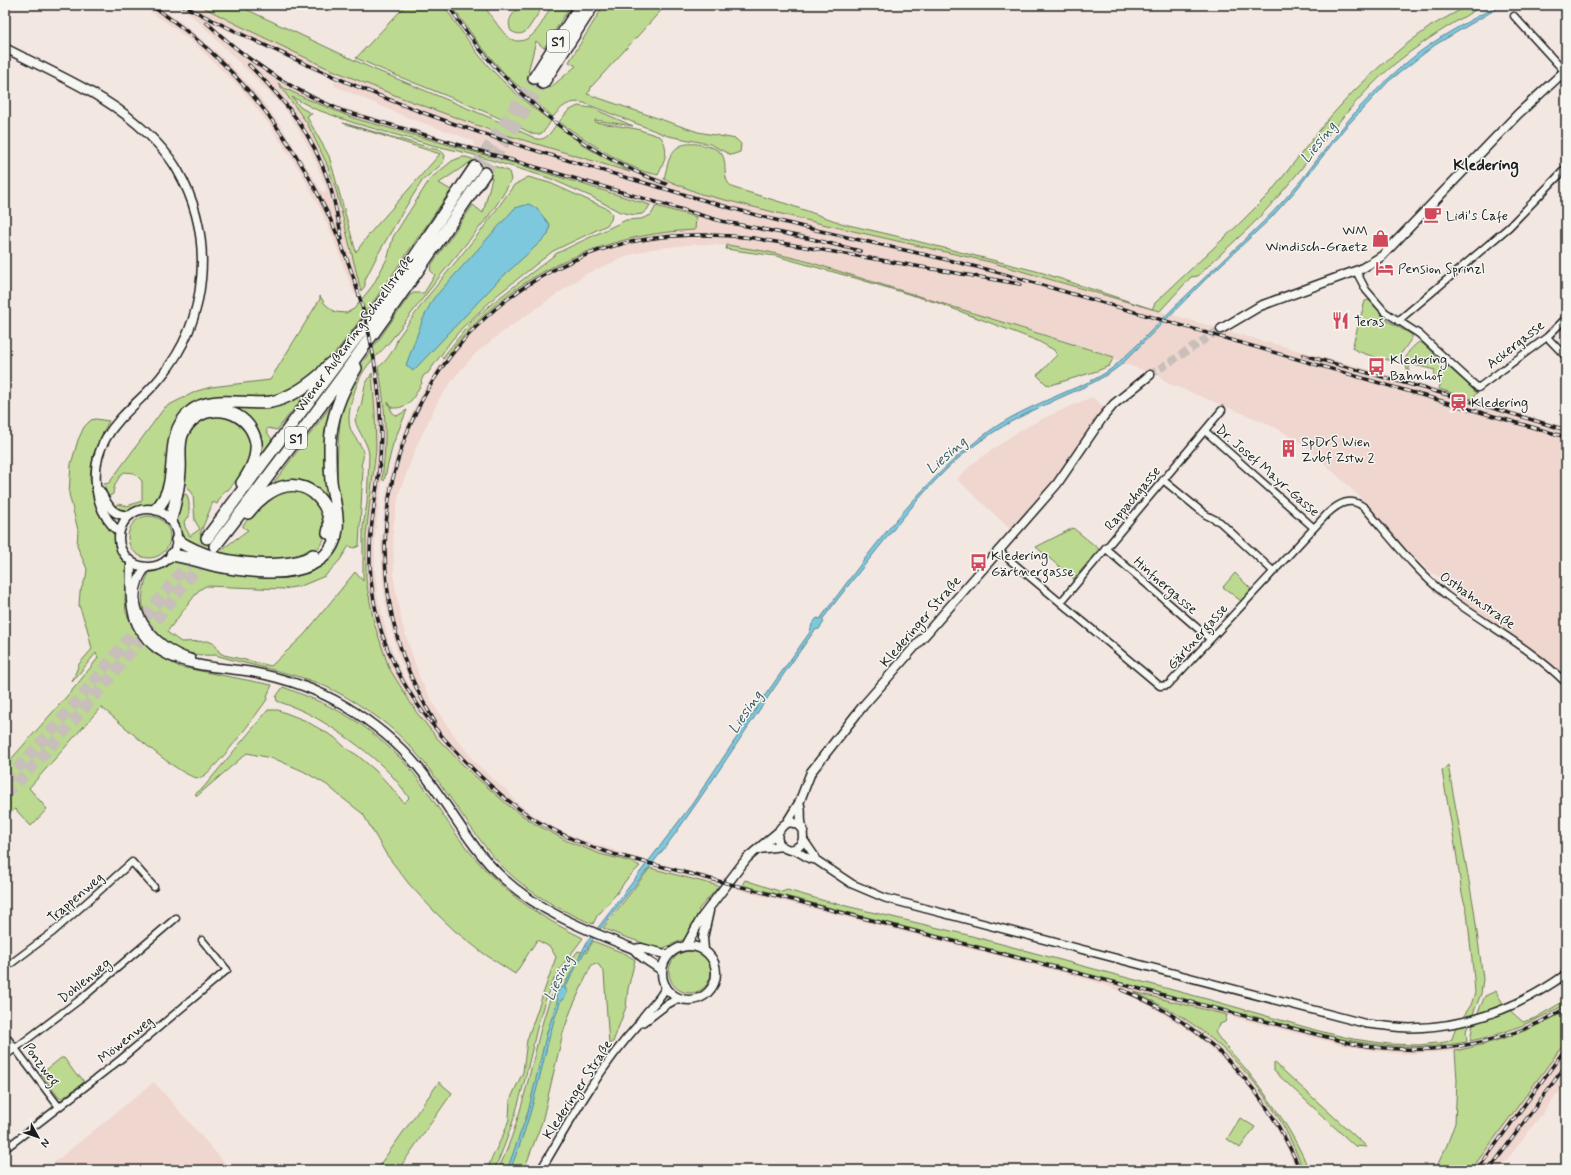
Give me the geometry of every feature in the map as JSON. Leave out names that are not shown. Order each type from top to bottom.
[{"type":"highway","name":"S1","points":[[581,5],[539,80],[593,5]]},
{"type":"highway","name":"Wiener Außenring Schnellstraße","points":[[480,170],[406,288],[362,350],[230,527],[211,542],[232,506],[480,170]]},
{"type":"highway","points":[[172,555],[214,565],[268,572],[296,570],[311,566],[324,556],[332,545],[337,530],[337,511],[330,460],[333,422],[338,404],[358,363],[362,350]]},
{"type":"highway","points":[[156,509],[164,501],[170,486],[173,445],[176,431],[182,420],[192,410],[204,405],[219,402],[271,402],[287,397],[305,387],[330,364],[344,356]]},
{"type":"highway","points":[[171,519],[178,487],[182,434],[196,417],[211,411],[224,410],[237,415],[249,426],[255,438],[256,449],[254,461],[232,506]]},
{"type":"highway","points":[[177,540],[189,548],[216,558],[270,564],[295,562],[307,559],[318,552],[326,541],[330,528],[329,513],[322,500],[304,487],[296,486],[288,486],[274,491],[253,506],[244,517],[230,527]]},
{"type":"main road","points":[[5,48],[88,92],[114,107],[137,124],[160,146],[177,170],[197,215],[201,237],[203,271],[199,300],[191,327],[177,354],[161,378],[116,424],[105,439],[99,454],[96,469],[98,496],[102,509],[119,532]]},
{"type":"main road","points":[[1221,329],[1260,306],[1371,264],[1382,256],[1518,114],[1565,70]]},
{"type":"main road","name":"Klederinger Straße","points":[[786,824],[796,805],[799,803],[811,772],[863,706],[1057,484],[1102,417],[1110,408],[1150,375]]},
{"type":"main road","points":[[96,483],[109,507],[118,515],[130,515]]},
{"type":"main road","points":[[141,509],[156,509],[165,513],[171,519],[177,533],[176,548],[172,555],[160,565],[146,567],[131,561],[125,556],[119,541],[119,532],[122,524],[130,515],[141,509]]},
{"type":"main road","points":[[131,561],[132,610],[137,625],[144,637],[163,653],[172,658],[195,665],[206,665],[253,673],[289,682],[315,691],[343,704],[369,721],[393,741],[418,767],[468,839],[502,877],[540,907],[583,929],[634,949],[641,948],[669,955]]},
{"type":"main road","points":[[146,567],[141,573],[136,594],[139,614],[144,626],[156,640],[170,650],[206,665]]},
{"type":"main road","name":"Klederinger Straße","points":[[799,803],[801,806],[800,813],[803,835]]},
{"type":"main road","points":[[686,946],[702,917],[710,909],[747,858],[778,832],[780,828],[786,824],[794,823],[798,825],[803,835],[800,846],[789,849],[782,846],[778,840],[778,832]]},
{"type":"main road","points":[[759,849],[763,850],[782,846]]},
{"type":"main road","points":[[704,950],[703,938],[710,909]]},
{"type":"main road","points":[[692,946],[704,950],[711,956],[715,964],[717,972],[714,985],[700,998],[692,1000],[679,998],[670,992],[666,986],[662,971],[664,962],[669,955],[678,948],[692,946]]},
{"type":"main road","points":[[634,949],[638,955],[662,971]]},
{"type":"street","points":[[1514,16],[1565,70]]},
{"type":"street","points":[[1356,270],[1372,298],[1385,312],[1398,321],[1509,227],[1566,168]]},
{"type":"street","name":"Ackergasse","points":[[1398,321],[1419,334],[1478,388],[1547,337],[1566,318]]},
{"type":"street","points":[[1547,337],[1566,357]]},
{"type":"street","name":"Rappachgasse","points":[[1060,602],[1222,410]]},
{"type":"street","name":"Dr. Josef Mayr-Gasse","points":[[1205,431],[1314,528]]},
{"type":"street","points":[[1163,480],[1206,515],[1220,522],[1274,571]]},
{"type":"street","name":"Ostbahnstraße","points":[[1327,514],[1343,502],[1353,501],[1361,505],[1414,565],[1433,584],[1552,669],[1566,683]]},
{"type":"street","name":"Gärtnergasse","points":[[999,550],[1160,686],[1168,685],[1327,514]]},
{"type":"street","name":"Hinfnergasse","points":[[1105,548],[1210,640]]},
{"type":"street","points":[[803,835],[816,860]]},
{"type":"street","points":[[793,849],[810,859],[816,860],[852,884],[898,902],[1367,1024],[1414,1028],[1474,1020],[1503,1010],[1530,998],[1566,974]]},
{"type":"street","name":"Trappenweg","points":[[5,968],[53,932],[132,862],[154,886]]},
{"type":"street","name":"Dohlenweg","points":[[5,1056],[82,998],[176,918]]},
{"type":"street","name":"Möwenweg","points":[[5,1149],[121,1060],[228,970],[202,940]]},
{"type":"street","name":"Klederinger Straße","points":[[540,1170],[608,1061],[638,1025],[640,1020],[658,1001],[666,986]]},
{"type":"street","name":"Klederinger Straße","points":[[638,1025],[644,1023],[666,1005],[679,998]]},
{"type":"street","name":"Ponzweg","points":[[5,1036],[59,1107]]},
{"type":"shaded area","points":[[140,5],[157,5],[186,26],[234,69],[257,94],[281,126],[323,193],[327,191],[316,163],[305,140],[285,109],[205,28],[187,11],[175,5],[199,5],[343,74],[402,98],[490,130],[630,172],[640,170],[701,194],[818,223],[990,262],[1241,335],[1419,383],[1566,427],[1566,668],[1563,674],[1514,637],[1456,600],[1462,591],[1427,569],[1409,552],[1358,495],[1307,447],[1282,431],[1264,422],[1165,382],[1158,375],[1113,360],[1114,356],[806,261],[733,246],[696,244],[651,249],[630,255],[586,274],[501,333],[476,353],[454,378],[439,399],[417,445],[399,493],[393,529],[394,581],[402,623],[420,679],[435,707],[453,734],[476,763],[507,790],[515,801],[538,818],[569,835],[640,859],[639,864],[600,854],[567,841],[535,824],[509,806],[468,770],[427,726],[389,668],[374,623],[366,580],[366,535],[376,449],[373,377],[379,373],[382,384],[385,437],[385,459],[375,537],[377,593],[389,642],[396,661],[418,700],[398,655],[387,611],[383,585],[381,543],[385,501],[391,470],[402,435],[420,395],[443,359],[459,340],[500,301],[529,280],[559,263],[598,248],[636,237],[675,231],[695,230],[696,217],[639,203],[638,200],[517,164],[353,118],[307,99],[278,84],[307,123],[333,179],[359,285],[360,291],[355,296],[331,233],[317,203],[303,176],[268,123],[242,90],[198,47],[170,25]],"holes":[[[211,23],[334,80],[335,86],[406,117],[472,140],[475,147],[340,107],[304,91],[263,66],[237,47]]]},
{"type":"shaded area","points":[[1092,397],[1105,408],[1068,464],[1011,530],[957,479],[971,465],[1017,432],[1046,417]]},
{"type":"shaded area","points":[[661,864],[719,879],[718,884],[660,869]]},
{"type":"shaded area","points":[[737,883],[1337,1038],[1404,1047],[1433,1046],[1465,1042],[1466,1048],[1455,1051],[1405,1054],[1375,1051],[1341,1045],[1136,992],[1183,1018],[1214,1041],[1238,1064],[1263,1094],[1293,1145],[1303,1170],[1296,1170],[1287,1148],[1269,1115],[1255,1095],[1229,1065],[1196,1035],[1155,1009],[1131,996],[1105,985],[1080,977],[736,889]]},
{"type":"shaded area","points":[[1566,1004],[1566,1011],[1532,1029],[1495,1042],[1474,1047],[1473,1041],[1508,1032]]},
{"type":"shaded area","points":[[1566,1041],[1566,1083],[1499,1170],[1471,1170]]},
{"type":"shaded area","points":[[154,1082],[231,1170],[45,1170]]},
{"type":"green space","points":[[199,5],[237,5],[371,68],[491,118],[537,139],[543,139],[546,137],[556,125],[586,147],[630,172],[490,130],[402,98],[325,67]]},
{"type":"green space","points":[[406,5],[443,5],[474,49],[501,80],[551,121],[544,131],[536,135],[533,134],[490,114],[356,58]]},
{"type":"green space","points":[[451,5],[483,5],[507,36],[517,41],[529,38],[534,33],[552,5],[571,5],[544,48],[536,41],[528,72],[550,88],[576,66],[569,62],[604,5],[666,5],[591,87],[587,94],[698,132],[736,139],[741,144],[740,152],[731,155],[710,144],[668,136],[579,102],[566,105],[553,117],[506,75],[479,44]]},
{"type":"green space","points":[[521,5],[544,5],[528,29],[518,34],[511,31],[509,23],[515,11]]},
{"type":"green space","points":[[1469,5],[1484,5],[1424,42],[1382,75],[1355,103],[1259,218],[1198,276],[1191,277],[1160,311],[1152,309],[1155,303],[1270,193],[1330,117],[1379,67],[1431,26]]},
{"type":"green space","points":[[278,83],[284,88],[307,99],[353,118],[517,164],[650,205],[642,214],[635,215],[620,212],[592,197],[549,178],[471,154],[432,145],[354,123],[315,109],[292,97],[300,107],[312,114],[308,115],[307,117],[329,156],[356,252],[370,233],[440,154],[343,123],[438,150],[443,152],[445,156],[443,163],[422,181],[402,213],[378,254],[365,280],[365,286],[361,291],[336,190],[326,162],[307,123]]},
{"type":"green space","points":[[578,106],[592,108],[633,126],[595,120],[595,122],[637,129],[661,137],[664,142],[666,152],[658,175],[642,171],[619,160],[559,122],[568,111]]},
{"type":"green space","points":[[697,144],[709,146],[718,150],[723,156],[727,180],[734,188],[787,204],[844,224],[1040,272],[1152,309],[990,262],[818,223],[701,194],[664,179],[668,164],[673,152],[676,148],[682,145]]},
{"type":"green space","points":[[462,157],[509,171],[511,180],[492,212],[384,349],[368,365],[357,386],[350,408],[349,421],[352,432],[360,444],[363,453],[361,465],[363,470],[359,546],[354,548],[349,546],[340,560],[325,576],[301,586],[283,589],[206,586],[199,590],[167,632],[181,642],[208,641],[215,644],[219,652],[224,655],[271,666],[304,635],[355,572],[363,581],[363,526],[367,503],[369,455],[367,446],[355,420],[361,406],[365,385],[372,373],[376,449],[366,535],[366,580],[374,623],[389,668],[417,713],[437,738],[468,770],[509,806],[535,824],[567,841],[600,854],[632,862],[640,866],[626,880],[617,893],[598,914],[593,924],[563,910],[535,894],[510,874],[488,850],[428,767],[401,737],[376,716],[336,691],[303,678],[215,655],[198,655],[167,643],[156,633],[147,621],[143,606],[143,590],[149,573],[166,567],[174,560],[234,574],[280,578],[301,575],[319,568],[332,555],[342,534],[342,518],[337,474],[339,429],[344,398],[351,382],[363,362],[410,295],[414,293],[424,293],[435,275],[430,270],[432,264],[473,205],[483,213],[492,178],[469,163],[439,183],[451,190],[343,343],[311,379],[277,397],[196,406],[164,493],[154,504],[139,506],[125,511],[116,508],[115,506],[118,504],[127,506],[142,501],[142,481],[134,473],[124,472],[116,482],[113,494],[108,497],[104,484],[109,483],[165,407],[197,391],[211,387],[270,380],[320,299],[320,296],[325,304],[335,312],[346,313],[354,309],[373,285],[388,257],[393,237],[430,179],[452,161]]},
{"type":"green space","points":[[528,177],[550,183],[608,209],[612,214],[611,220],[607,225],[553,251],[496,296],[462,328],[451,341],[428,373],[424,375],[421,381],[422,383],[411,401],[398,408],[392,408],[388,402],[392,412],[397,416],[407,410],[393,444],[384,481],[382,479],[385,451],[385,423],[383,394],[378,367],[390,354],[397,339],[428,296],[484,227],[514,185]]},
{"type":"green space","points":[[656,206],[696,217],[695,230],[666,232],[610,244],[582,253],[556,265],[530,279],[506,296],[484,315],[447,355],[443,359],[442,358],[472,321],[490,305],[557,253],[626,220],[641,219],[651,215]]},
{"type":"green space","points":[[727,245],[769,252],[806,261],[1114,357],[1109,366],[1097,371],[1051,385],[1046,384],[1037,375],[1057,355],[1054,350],[1038,341],[938,303],[776,256],[726,249]]},
{"type":"green space","points":[[1369,300],[1388,321],[1412,335],[1412,338],[1404,350],[1394,360],[1386,360],[1352,348],[1365,301]]},
{"type":"green space","points":[[1419,342],[1422,343],[1477,393],[1471,399],[1439,389],[1441,382],[1434,376],[1435,370],[1410,364],[1408,373],[1406,359],[1408,352]]},
{"type":"green space","points":[[309,390],[277,430],[268,428],[266,431],[272,439],[259,459],[258,434],[253,422],[232,407]]},
{"type":"green space","points":[[333,403],[327,425],[324,450],[324,470],[328,482],[330,502],[317,488],[303,483],[270,488]]},
{"type":"green space","points":[[213,415],[236,418],[248,434],[251,442],[251,450],[247,465],[238,478],[228,490],[224,491],[217,504],[213,502],[200,534],[221,550],[248,530],[243,527],[243,525],[259,506],[271,496],[293,489],[318,500],[327,530],[325,538],[319,547],[308,556],[265,561],[220,555],[197,547],[184,539],[177,518],[184,494],[187,495],[189,503],[189,517],[184,521],[185,527],[190,536],[200,529],[195,521],[193,494],[185,483],[185,443],[187,435],[195,424]]},
{"type":"green space","points":[[96,419],[109,421],[93,457],[90,477],[93,498],[98,511],[114,534],[118,549],[127,562],[125,600],[126,612],[135,632],[153,653],[180,667],[272,685],[267,696],[268,698],[235,742],[214,767],[199,778],[190,776],[178,769],[150,748],[101,707],[29,788],[47,809],[31,826],[15,809],[5,817],[5,766],[75,687],[98,658],[96,653],[72,682],[79,664],[92,649],[79,605],[80,592],[86,577],[87,569],[77,546],[78,530],[69,494],[71,464],[78,440],[84,427],[91,420]]},
{"type":"green space","points":[[145,516],[153,516],[161,519],[167,525],[170,537],[167,549],[161,555],[153,558],[145,558],[137,555],[131,549],[128,541],[128,533],[131,525],[137,519]]},
{"type":"green space","points":[[1073,528],[1099,549],[1074,579],[1036,547]]},
{"type":"green space","points":[[1235,573],[1251,589],[1241,601],[1223,587]]},
{"type":"green space","points":[[283,687],[337,710],[359,723],[379,738],[410,769],[469,851],[497,882],[528,907],[545,918],[583,938],[553,981],[543,1006],[524,1083],[503,1149],[494,1170],[488,1170],[490,1162],[509,1119],[510,1100],[523,1072],[527,1040],[556,957],[550,947],[537,940],[515,974],[483,953],[455,931],[409,884],[386,854],[363,814],[327,785],[303,771],[275,759],[247,753],[197,796],[195,794],[203,788],[268,710],[278,710],[304,720],[334,737],[375,770],[404,803],[409,798],[400,785],[378,762],[352,741],[311,715],[277,701],[276,697]]},
{"type":"green space","points":[[1448,765],[1474,909],[1483,979],[1481,994],[1466,1031],[1467,1042],[1418,1047],[1369,1044],[1337,1038],[742,885],[745,880],[782,892],[787,890],[825,901],[968,935],[1353,1039],[1389,1044],[1419,1045],[1446,1042],[1452,1039],[1455,1029],[1471,1005],[1475,993],[1467,912],[1462,894],[1442,771]]},
{"type":"green space","points":[[650,868],[719,886],[698,910],[700,912],[688,936],[685,939],[661,949],[603,928]]},
{"type":"green space","points":[[593,941],[626,954],[635,960],[628,989],[626,1007],[613,1042],[609,1044],[604,973],[599,965],[595,963],[591,966],[571,1010],[563,1033],[542,1122],[524,1170],[498,1170],[516,1125],[541,1027],[552,995],[567,965],[578,951],[586,953]]},
{"type":"green space","points":[[690,951],[705,957],[711,972],[705,987],[690,993],[675,987],[669,972],[675,957]]},
{"type":"green space","points":[[1496,991],[1504,1004],[1523,1022],[1535,1018],[1566,1000],[1566,1004],[1520,1026],[1496,1035],[1470,1041],[1473,1024],[1485,996]]},
{"type":"green space","points":[[1134,992],[1227,1015],[1225,1022],[1220,1024],[1215,1032],[1272,1104],[1289,1130],[1309,1170],[1303,1170],[1283,1125],[1270,1104],[1239,1065],[1202,1031],[1182,1017]]},
{"type":"green space","points":[[1566,1011],[1566,1041],[1471,1170],[1435,1170],[1447,1145],[1455,1123],[1457,1080],[1455,1051],[1512,1036],[1539,1025]]},
{"type":"green space","points":[[61,1058],[64,1058],[77,1076],[80,1076],[84,1082],[63,1098],[59,1098],[41,1074]]},
{"type":"green space","points":[[1274,1062],[1367,1147],[1355,1146],[1274,1071]]},
{"type":"green space","points":[[439,1082],[452,1093],[398,1170],[376,1170]]},
{"type":"green space","points":[[1240,1118],[1255,1127],[1240,1148],[1227,1139]]},
{"type":"water","points":[[1498,5],[1503,5],[1435,45],[1389,81],[1344,129],[1297,189],[1270,219],[1206,279],[1122,364],[1095,382],[1025,415],[988,436],[958,458],[919,498],[860,570],[822,620],[824,622],[819,629],[815,630],[797,655],[675,834],[613,912],[585,951],[565,989],[568,991],[564,999],[561,1000],[550,1035],[533,1104],[521,1142],[510,1170],[507,1170],[528,1112],[547,1032],[558,999],[556,996],[560,987],[563,988],[587,942],[692,804],[766,694],[810,632],[812,624],[817,618],[820,619],[898,518],[942,471],[991,430],[1019,413],[1089,382],[1113,368],[1138,345],[1184,297],[1251,234],[1294,189],[1347,121],[1383,83],[1431,44]]},
{"type":"water","points":[[529,204],[537,209],[550,225],[548,235],[498,281],[413,371],[406,365],[423,319],[433,299],[515,208]]},
{"type":"tunnel","points":[[475,167],[534,78]]},
{"type":"tunnel","points":[[485,173],[543,83]]},
{"type":"tunnel","points":[[1150,375],[1221,329]]},
{"type":"tunnel","points":[[5,781],[84,693],[207,538]]},
{"type":"tunnel","points":[[5,795],[85,708],[207,556]]},
{"type":"railway","points":[[150,5],[196,39],[237,78],[273,122],[305,171],[332,222],[353,276],[369,331],[378,387],[381,450],[371,529],[370,564],[378,620],[386,645],[397,670],[410,693],[442,736],[488,783],[526,814],[546,826],[583,844],[613,854],[1354,1044],[1381,1048],[1409,1049],[1436,1049],[1463,1046],[1516,1032],[1542,1021],[1566,1008]]},
{"type":"railway","points":[[182,5],[291,58],[375,94],[432,116],[520,146],[764,217],[1000,273],[1566,437]]},
{"type":"railway","points":[[448,5],[468,34],[491,62],[542,112],[571,134],[601,153],[633,170],[666,184]]},
{"type":"railway","points":[[206,22],[237,49],[270,73],[305,94],[343,111],[721,221],[812,239],[860,251]]},
{"type":"railway","points":[[249,65],[286,105],[306,133],[315,149],[329,183],[342,239]]},
{"type":"railway","points":[[435,722],[403,654],[387,584],[387,513],[402,446],[432,383],[475,327],[532,282],[600,250],[619,245],[657,238],[714,235],[753,238],[1020,284]]},
{"type":"railway","points":[[1303,355],[1459,398],[1566,430]]},
{"type":"railway","points":[[1122,990],[1152,1004],[1180,1021],[1206,1040],[1229,1062],[1251,1086],[1270,1112],[1286,1140],[1300,1170]]},
{"type":"railway","points":[[1477,1170],[1566,1048]]},
{"type":"railway","points":[[1489,1170],[1566,1065]]},
{"type":"place","name":"Lidi's Cafe","points":[[1433,215]]},
{"type":"place","name":"WM Windisch-Graetz","points":[[1381,238]]},
{"type":"place","name":"Pension Sprinzl","points":[[1385,268]]},
{"type":"place","name":"Teras","points":[[1341,321]]},
{"type":"place","name":"Kledering Bahnhof","points":[[1377,367]]},
{"type":"place","name":"Kledering","points":[[1458,402]]},
{"type":"place","name":"SpDrS Wien Zvbf Zstw 2","points":[[1288,449]]},
{"type":"place","name":"Kledering Gärtnergasse","points":[[978,563]]},
{"type":"district","name":"Kledering","points":[[1486,164]]},
{"type":"water label","name":"Liesing","points":[[1318,142]]},
{"type":"water label","name":"Liesing","points":[[946,455]]},
{"type":"water label","name":"Liesing","points":[[745,712]]},
{"type":"water label","name":"Liesing","points":[[558,978]]}]
